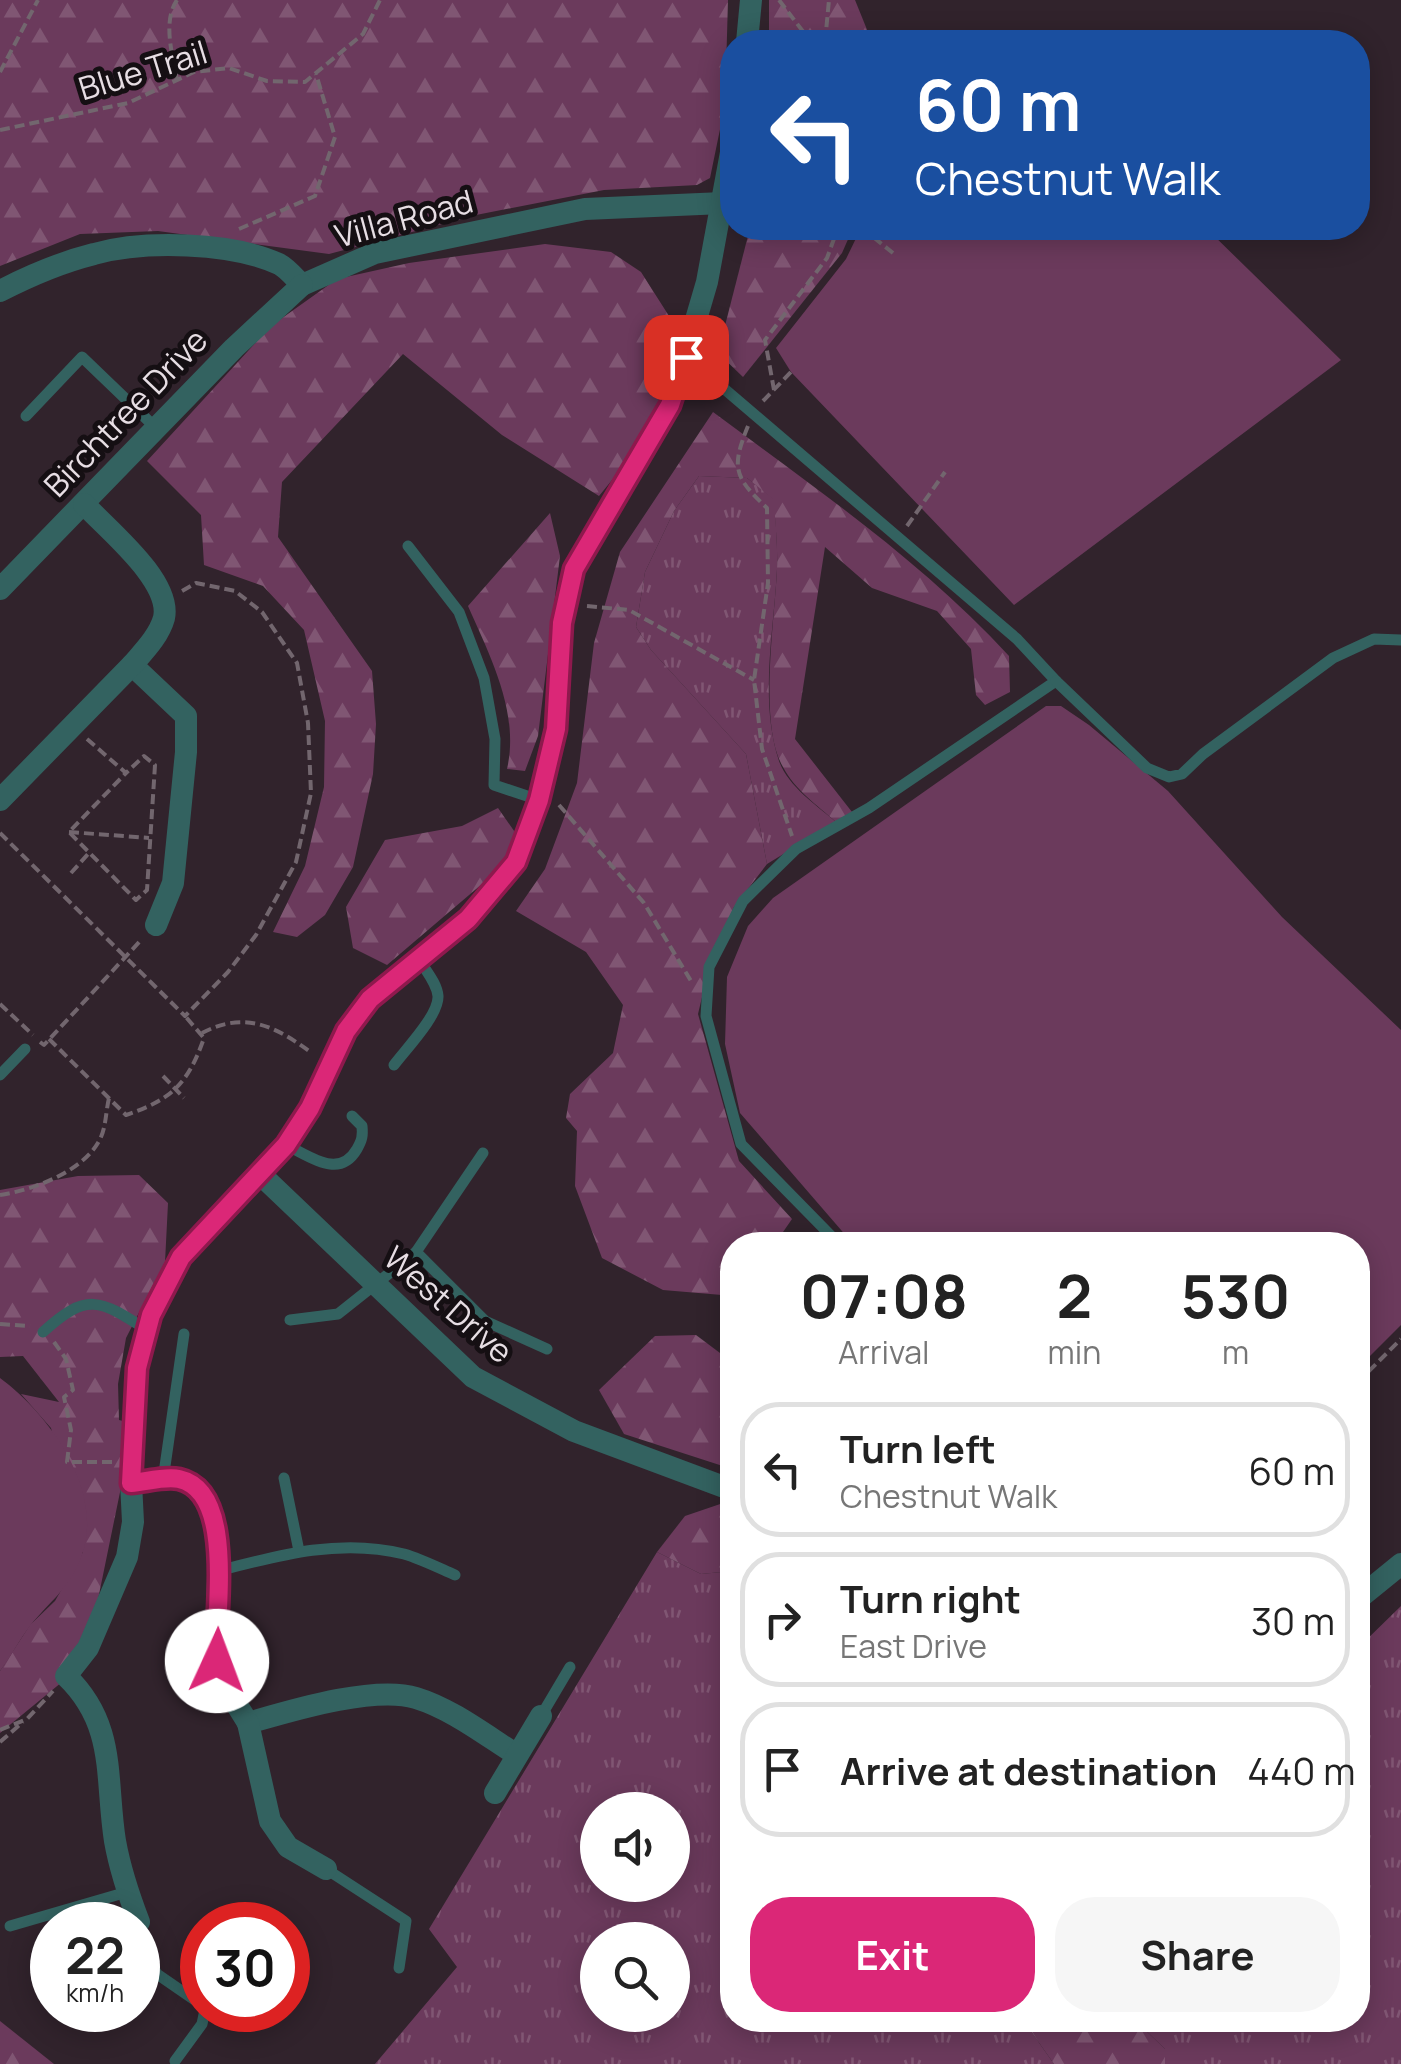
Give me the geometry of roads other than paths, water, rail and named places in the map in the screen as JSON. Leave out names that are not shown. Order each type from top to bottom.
[{"type":"street","points":[[748,30],[751,0]]},
{"type":"street","name":"Villa Road","points":[[0,292],[96,253],[159,246],[242,253],[282,265],[302,284],[375,253],[585,208],[720,204]]},
{"type":"street","points":[[131,1902],[115,1841],[103,1732],[81,1691],[66,1676],[88,1648],[127,1557],[133,1522],[137,1368],[151,1315],[181,1257],[286,1145],[310,1108],[346,1031],[370,999],[468,919],[516,862],[541,792],[556,729],[562,623],[574,569],[670,405],[686,357],[720,216]]},
{"type":"street","name":"Birchtree Drive","points":[[0,589],[234,348],[302,284]]},
{"type":"street","points":[[0,800],[132,665],[151,644],[164,620],[165,602],[154,578],[84,504]]},
{"type":"street","points":[[132,665],[186,716],[186,752],[172,883],[156,924]]},
{"type":"street","name":"West Drive","points":[[259,1173],[473,1378],[574,1431],[720,1486]]},
{"type":"street","points":[[132,1472],[163,1480],[179,1479],[202,1494],[216,1526],[219,1615],[215,1638],[224,1684],[248,1723],[270,1822],[288,1847],[326,1869]]},
{"type":"street","points":[[1370,1589],[1401,1564]]},
{"type":"street","points":[[248,1723],[312,1705],[396,1695],[413,1697],[442,1709],[517,1755]]},
{"type":"street","points":[[495,1793],[541,1716]]},
{"type":"lane","points":[[26,416],[82,357],[158,430]]},
{"type":"lane","points":[[686,357],[754,411],[1017,640],[1148,768],[1169,777],[1182,774],[1203,754],[1333,658],[1374,639],[1401,640]]},
{"type":"lane","points":[[408,546],[459,612],[484,678],[494,739],[494,786],[541,792]]},
{"type":"lane","points":[[827,1232],[742,1144],[706,1016],[709,967],[743,901],[796,850],[869,808],[1056,681]]},
{"type":"lane","points":[[394,1065],[434,1012],[438,999],[436,986],[418,959]]},
{"type":"lane","points":[[0,1075],[24,1049]]},
{"type":"lane","points":[[286,1145],[330,1166],[342,1165],[352,1158],[363,1138],[362,1126],[352,1116]]},
{"type":"lane","points":[[290,1320],[338,1314],[416,1252],[483,1153]]},
{"type":"lane","points":[[416,1252],[486,1321],[546,1349]]},
{"type":"lane","points":[[43,1332],[68,1310],[94,1302],[147,1330]]},
{"type":"lane","points":[[163,1480],[184,1334]]},
{"type":"lane","points":[[284,1478],[299,1551]]},
{"type":"lane","points":[[218,1571],[299,1551],[355,1546],[405,1554],[455,1575]]},
{"type":"lane","points":[[541,1716],[570,1668]]},
{"type":"lane","points":[[326,1869],[406,1921],[398,1968]]},
{"type":"lane","points":[[10,1926],[127,1892]]},
{"type":"lane","points":[[174,2062],[196,2032]]}]
